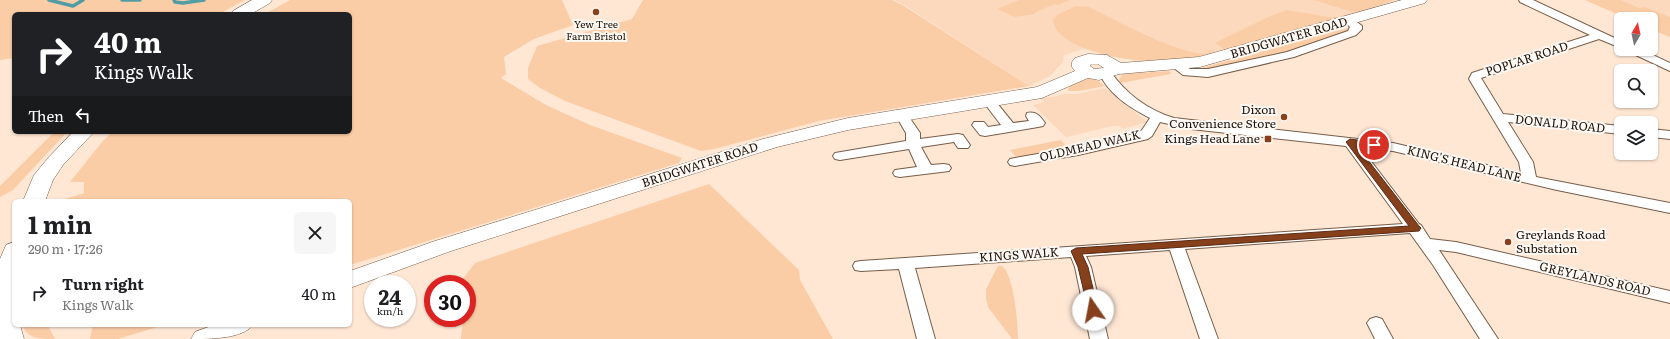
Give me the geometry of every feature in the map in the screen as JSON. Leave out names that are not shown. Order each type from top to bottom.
[{"type":"highway","points":[[243,12],[264,0]]},
{"type":"highway","name":"BRIDGWATER ROAD","points":[[352,279],[443,246],[770,143],[819,130],[901,114],[1042,92],[1059,85],[1084,70],[1176,65],[1200,62],[1419,0]]},
{"type":"highway","points":[[35,199],[42,180],[56,161],[82,134]]},
{"type":"highway","points":[[0,265],[12,244]]},
{"type":"highway","points":[[11,339],[6,326],[2,304],[12,258]]},
{"type":"highway","points":[[204,339],[235,327]]},
{"type":"highway","points":[[233,339],[254,327]]},
{"type":"street","points":[[1524,0],[1614,41]]},
{"type":"street","name":"POPLAR ROAD","points":[[1530,180],[1526,162],[1475,78],[1476,76],[1600,35]]},
{"type":"street","points":[[1646,56],[1670,67]]},
{"type":"street","name":"KING'S HEAD LANE","points":[[1109,68],[1112,85],[1142,110],[1157,117],[1191,125],[1350,142],[1413,151],[1530,180],[1670,208]]},
{"type":"street","points":[[988,100],[1010,128]]},
{"type":"street","points":[[901,114],[913,133],[913,144],[926,170]]},
{"type":"street","points":[[979,125],[985,132],[1038,123],[1032,116]]},
{"type":"street","name":"OLDMEAD WALK","points":[[1015,161],[1078,151],[1143,136],[1147,133],[1157,117]]},
{"type":"street","name":"DONALD ROAD","points":[[1499,117],[1614,129]]},
{"type":"street","points":[[1658,134],[1670,135]]},
{"type":"street","points":[[840,156],[865,147],[913,144],[958,138],[963,145]]},
{"type":"street","points":[[1350,142],[1416,228],[1489,339]]},
{"type":"street","points":[[900,173],[944,168]]},
{"type":"street","name":"KINGS WALK","points":[[861,266],[1416,228]]},
{"type":"street","name":"GREYLANDS ROAD","points":[[1426,243],[1456,247],[1670,297]]},
{"type":"street","points":[[1176,245],[1209,339]]},
{"type":"street","points":[[1076,251],[1083,267],[1099,339]]},
{"type":"street","points":[[906,263],[926,339]]},
{"type":"street","points":[[1376,323],[1384,339]]},
{"type":"shaded area","points":[[0,0],[245,0],[223,12],[12,12],[12,58],[0,60]]},
{"type":"shaded area","points":[[290,0],[562,0],[573,25],[534,39],[504,57],[506,74],[501,78],[546,105],[590,125],[682,158],[679,163],[352,264],[352,199],[65,199],[84,193],[84,182],[70,182],[110,134],[352,134],[352,12],[269,12]]},
{"type":"shaded area","points":[[643,0],[892,0],[904,6],[1029,86],[819,121],[714,149],[701,151],[565,101],[540,88],[528,79],[528,68],[537,46],[632,19]]},
{"type":"shaded area","points":[[894,0],[1314,0],[1348,11],[1361,13],[1222,50],[1212,55],[1140,61],[1109,56],[1086,48],[1064,55],[1063,62],[1050,76],[1029,86]]},
{"type":"shaded area","points":[[1019,0],[1070,0],[1058,5],[1055,4],[1036,12],[1035,14],[1015,17],[997,9]]},
{"type":"shaded area","points":[[1314,0],[1395,0],[1361,13],[1348,11]]},
{"type":"shaded area","points":[[1585,0],[1670,0],[1670,37],[1658,32],[1658,12],[1614,13]]},
{"type":"shaded area","points":[[1585,0],[1621,0],[1639,8],[1645,7],[1658,12],[1614,12]]},
{"type":"shaded area","points":[[1076,6],[1089,7],[1131,28],[1183,50],[1197,53],[1208,53],[1209,50],[1220,53],[1186,59],[1161,61],[1127,59],[1095,52],[1066,39],[1057,30],[1053,20],[1057,15]]},
{"type":"shaded area","points":[[1287,10],[1329,17],[1342,17],[1225,50],[1215,43],[1268,17]]},
{"type":"shaded area","points":[[1658,12],[1670,17],[1670,37],[1658,32]]},
{"type":"shaded area","points":[[1351,27],[1353,29],[1287,54],[1209,71],[1194,70]]},
{"type":"shaded area","points":[[1170,71],[1171,74],[1120,83],[1119,79],[1123,74]]},
{"type":"shaded area","points":[[1088,78],[1098,81],[1105,86],[1079,91],[1068,91],[1069,86]]},
{"type":"shaded area","points":[[1105,88],[1147,122],[1123,129],[1119,126],[1112,126],[1066,137],[1033,105],[1044,102],[1040,98],[1065,94],[1077,94]]},
{"type":"shaded area","points":[[52,134],[65,134],[13,190],[0,197],[0,186]]},
{"type":"shaded area","points":[[1061,140],[1066,146],[1074,144],[1078,148],[1020,158],[1015,156],[1010,150]]},
{"type":"shaded area","points":[[709,184],[799,270],[800,280],[833,339],[461,339],[462,327],[476,327],[476,275],[466,275],[475,263]]},
{"type":"shaded area","points":[[998,266],[1002,266],[1010,279],[1016,312],[1018,339],[1012,339],[988,307],[986,289]]},
{"type":"shaded area","points":[[23,327],[49,327],[55,339],[44,339],[31,336]]},
{"type":"shaded area","points":[[93,327],[157,327],[118,339],[90,339]]},
{"type":"waterway","points":[[49,0],[73,6],[83,0]]},
{"type":"waterway","points":[[122,0],[140,0]]},
{"type":"waterway","points":[[174,0],[175,2],[183,3],[204,0]]},
{"type":"place","name":"Yew Tree Farm Bristol","points":[[596,12]]},
{"type":"place","name":"Dixon Convenience Store","points":[[1284,117]]},
{"type":"place","name":"Kings Head Lane","points":[[1268,139]]},
{"type":"place","name":"Greylands Road Substation","points":[[1508,242]]},
{"type":"route","points":[[1093,310],[1083,267],[1076,251],[1416,228],[1350,142],[1374,145]]}]
